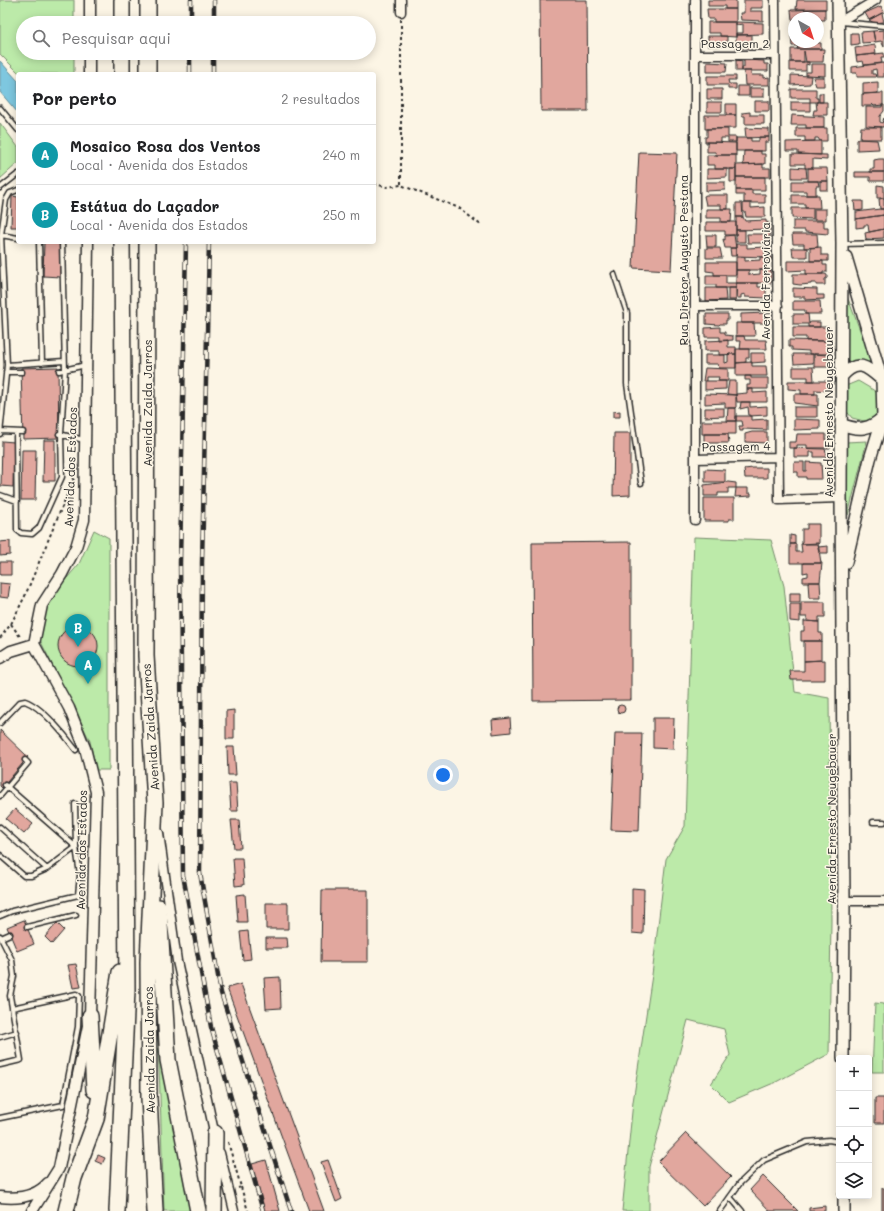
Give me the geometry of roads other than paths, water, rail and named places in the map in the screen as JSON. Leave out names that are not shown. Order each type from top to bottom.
[{"type":"highway","points":[[122,0],[122,16]]},
{"type":"highway","points":[[148,0],[148,16]]},
{"type":"highway","points":[[122,60],[122,72]]},
{"type":"highway","points":[[148,60],[148,72]]},
{"type":"highway","name":"Avenida Zaida Jarros","points":[[117,1211],[127,990],[122,244]]},
{"type":"highway","name":"Avenida Zaida Jarros","points":[[147,244],[146,656],[155,803],[148,962],[149,1098],[155,1211]]},
{"type":"highway","points":[[155,803],[168,1060],[198,1211]]},
{"type":"highway","points":[[66,1211],[74,1178],[96,1119],[126,936]]},
{"type":"highway","points":[[90,1016],[96,1119]]},
{"type":"highway","points":[[214,1133],[214,1211]]},
{"type":"highway","points":[[54,1211],[74,1178]]},
{"type":"main road","name":"Avenida Ernesto Neugebauer","points":[[838,0],[842,244],[841,498],[844,1055]]},
{"type":"main road","name":"Avenida Ernesto Neugebauer","points":[[842,244],[883,380],[884,416],[870,459],[842,580]]},
{"type":"main road","points":[[842,376],[848,369],[861,366],[867,368],[883,380]]},
{"type":"main road","points":[[841,424],[857,429],[868,429],[884,416]]},
{"type":"main road","points":[[844,1199],[844,1211]]},
{"type":"street","points":[[90,0],[90,16]]},
{"type":"street","points":[[401,0],[401,12]]},
{"type":"street","name":"Rua Diretor Augusto Pestana","points":[[695,0],[696,520]]},
{"type":"street","name":"Avenida Ferroviária","points":[[775,0],[779,500],[841,498]]},
{"type":"street","points":[[838,22],[876,0]]},
{"type":"street","name":"Passagem 2","points":[[695,55],[775,55]]},
{"type":"street","points":[[89,60],[89,72]]},
{"type":"street","name":"Avenida dos Estados","points":[[59,1168],[90,1016],[96,792],[90,763],[69,708],[30,645],[42,605],[62,574],[81,534],[84,520],[88,244]]},
{"type":"street","points":[[695,306],[778,306]]},
{"type":"street","name":"Passagem 4","points":[[695,459],[778,458]]},
{"type":"street","points":[[0,658],[11,651],[30,645]]},
{"type":"street","points":[[155,803],[177,961],[214,1133],[234,1211]]},
{"type":"street","points":[[844,901],[884,901]]},
{"type":"street","points":[[0,1197],[22,1197],[32,1194],[45,1186],[59,1168]]},
{"type":"street","points":[[32,1211],[59,1168]]},
{"type":"lane","points":[[838,22],[884,26]]},
{"type":"lane","points":[[0,108],[16,128]]},
{"type":"lane","points":[[0,188],[16,176]]},
{"type":"lane","points":[[16,191],[10,193],[6,200],[1,235],[7,366],[1,411],[0,432],[23,432]]},
{"type":"lane","points":[[1,235],[16,238]]},
{"type":"lane","points":[[842,244],[884,243]]},
{"type":"lane","points":[[39,244],[42,363]]},
{"type":"lane","points":[[16,432],[17,530],[21,534],[32,534],[39,528],[62,477],[60,434],[65,370],[62,244]]},
{"type":"lane","points":[[614,274],[627,313],[627,384],[641,484]]},
{"type":"lane","points":[[7,366],[64,361]]},
{"type":"lane","points":[[59,371],[86,365]]},
{"type":"lane","points":[[6,372],[22,372]]},
{"type":"lane","points":[[60,434],[84,440]]},
{"type":"lane","points":[[0,495],[17,501]]},
{"type":"lane","points":[[0,724],[20,702],[25,701],[38,709],[66,736],[76,750]]},
{"type":"lane","points":[[0,796],[6,786],[27,761]]},
{"type":"lane","points":[[6,786],[76,847]]},
{"type":"lane","points":[[0,916],[12,911],[78,895],[80,875],[76,847],[75,804]]},
{"type":"lane","points":[[873,822],[884,822]]},
{"type":"lane","points":[[0,826],[47,869]]},
{"type":"lane","points":[[0,855],[24,876],[32,876],[47,869],[76,847]]},
{"type":"lane","points":[[27,927],[76,915]]},
{"type":"lane","points":[[0,1065],[21,1060],[10,996],[14,976],[12,960],[0,937],[10,934]]},
{"type":"lane","points":[[0,1118],[63,1105],[79,1020],[79,996],[76,994],[12,1008]]},
{"type":"lane","points":[[0,1037],[17,1032]]},
{"type":"lane","points":[[720,1211],[740,1183],[764,1160],[807,1142],[829,1140],[836,1141]]},
{"type":"lane","points":[[730,1197],[742,1211]]},
{"type":"water","points":[[0,61],[16,79],[16,111],[0,92]]},
{"type":"railway","points":[[191,0],[191,16]]},
{"type":"railway","points":[[214,0],[214,16]]},
{"type":"railway","points":[[190,60],[190,72]]},
{"type":"railway","points":[[213,60],[213,72]]},
{"type":"railway","points":[[186,244],[180,563],[183,875],[211,1027],[263,1211]]},
{"type":"railway","points":[[209,244],[202,563],[200,873],[221,993],[291,1211]]},
{"type":"place","name":"Estátua do Laçador","points":[[78,647]]},
{"type":"place","name":"Mosaico Rosa dos Ventos","points":[[88,684]]}]
